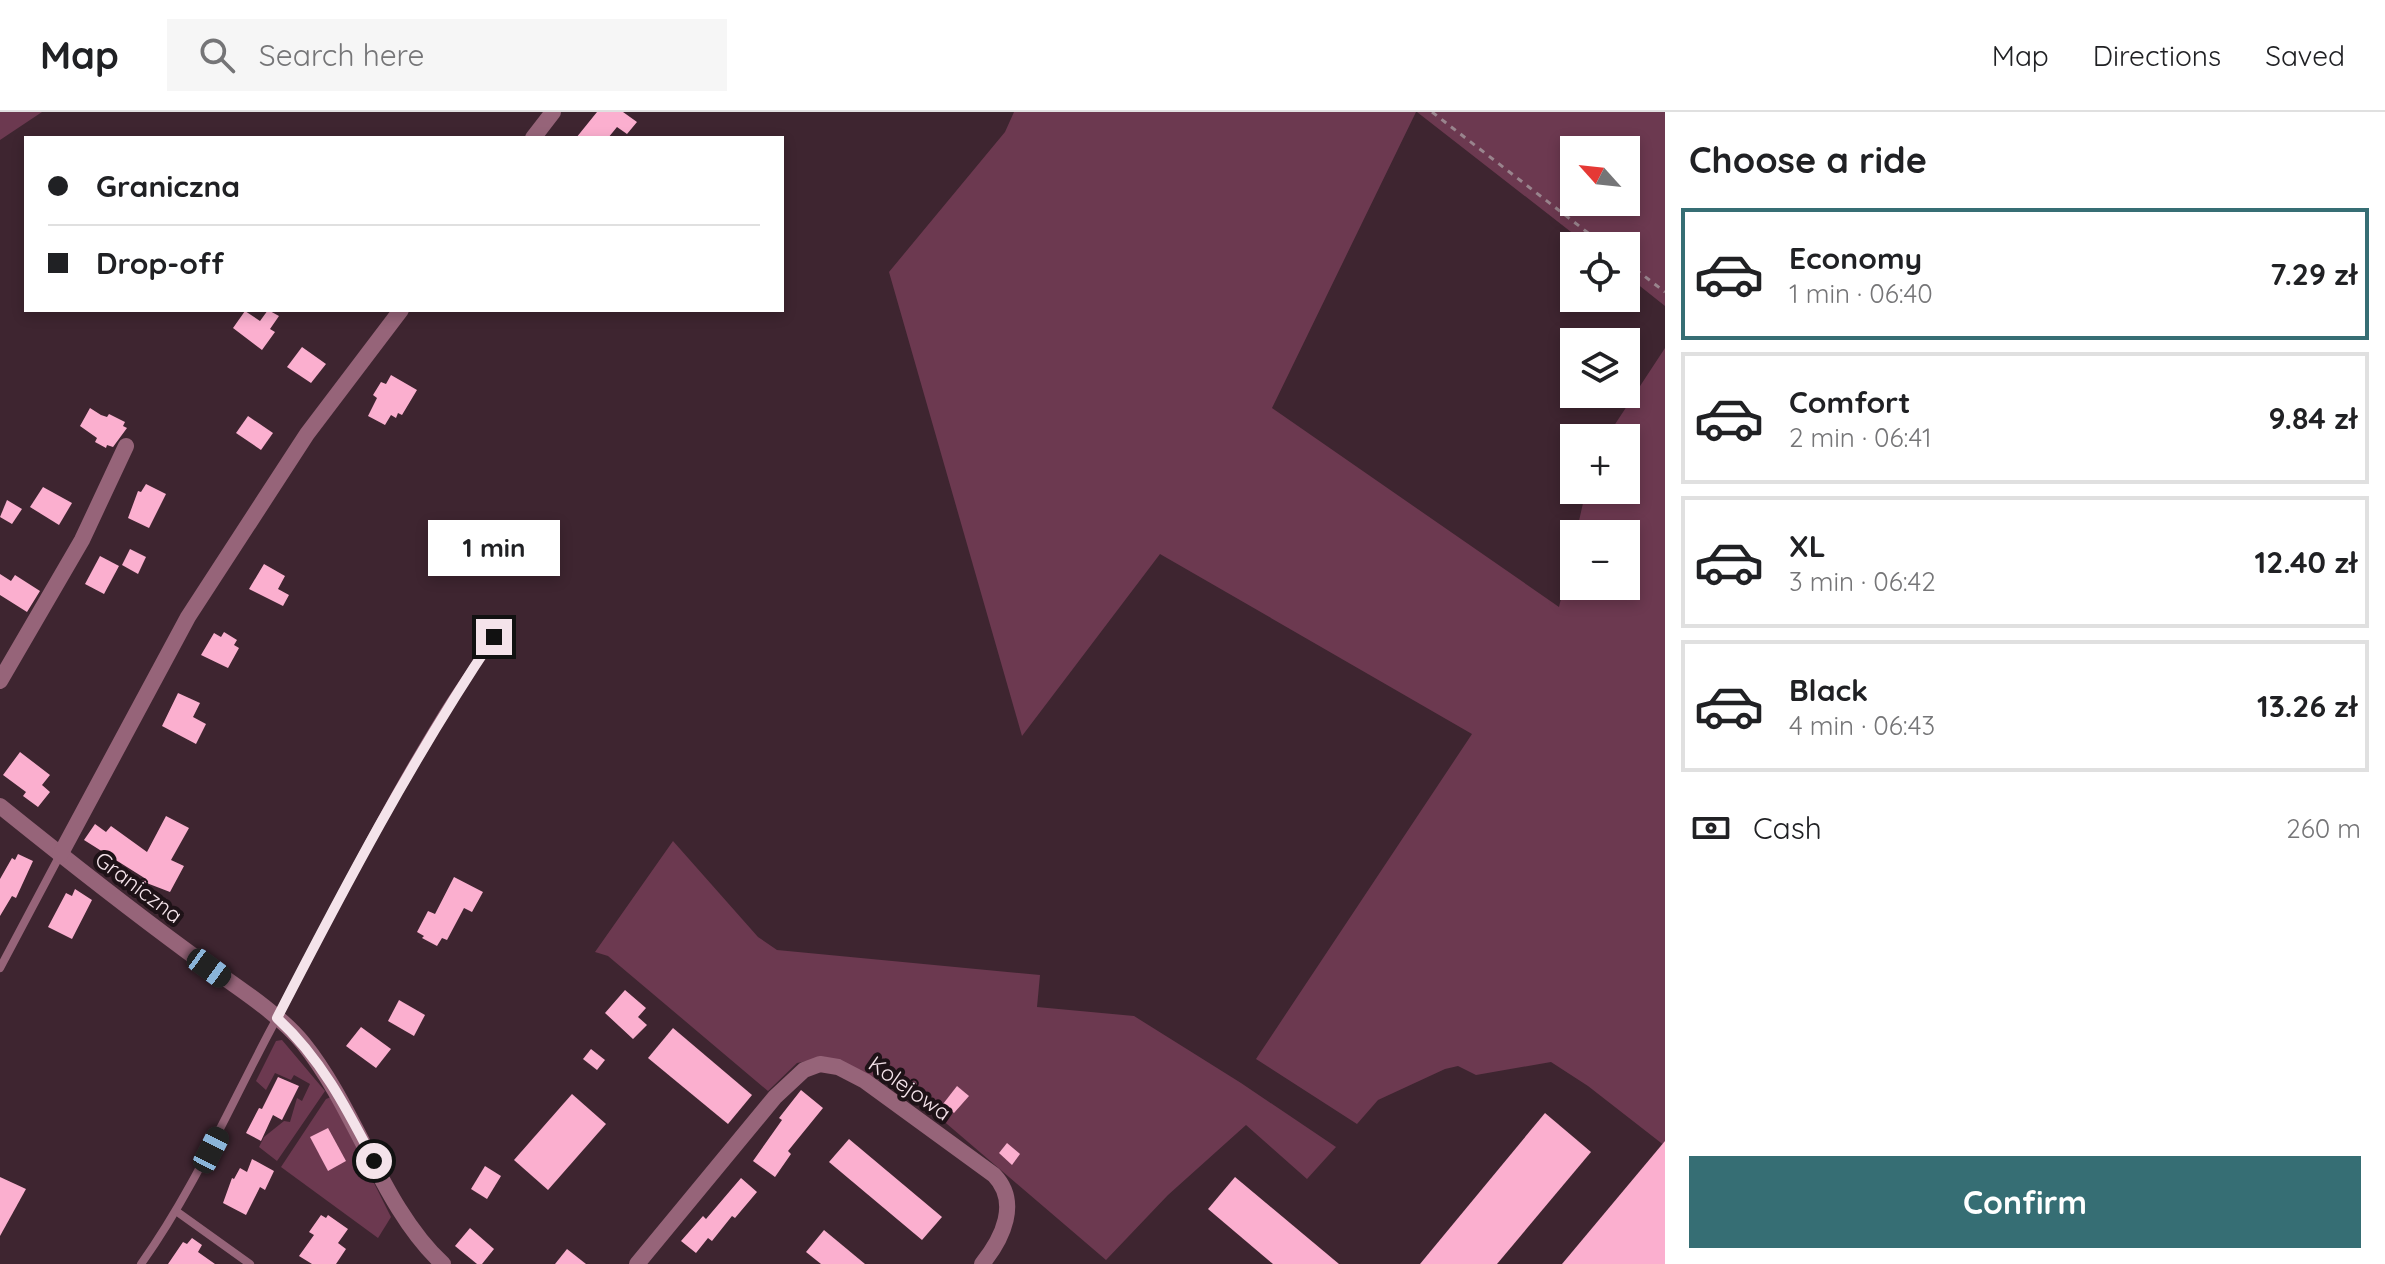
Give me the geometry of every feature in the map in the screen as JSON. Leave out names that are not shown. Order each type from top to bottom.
[{"type":"street","points":[[535,136],[553,112]]},
{"type":"street","points":[[60,855],[188,617],[307,434],[399,312]]},
{"type":"street","points":[[0,681],[82,540],[126,446]]},
{"type":"street","name":"Graniczna","points":[[0,806],[60,855],[277,1018],[302,1041],[335,1088],[414,1234],[443,1264]]},
{"type":"street","name":"Kolejowa","points":[[637,1264],[775,1097],[804,1070],[820,1064],[838,1067],[865,1081],[1005,1186],[1009,1200],[1003,1225],[996,1248],[982,1264]]},
{"type":"lane","points":[[141,1264],[211,1150],[277,1018],[402,784],[441,717],[494,637]]},
{"type":"lane","points":[[0,968],[60,855]]},
{"type":"lane","points":[[176,1211],[250,1264]]},
{"type":"path","points":[[1432,112],[1587,232]]},
{"type":"path","points":[[1640,273],[1665,292]]},
{"type":"shaded area","points":[[0,112],[42,112],[0,140]]},
{"type":"shaded area","points":[[1014,112],[1416,112],[1272,408],[1559,607],[1561,600],[1640,600],[1640,520],[1579,520],[1583,504],[1640,504],[1640,424],[1615,424],[1626,408],[1640,408],[1640,386],[1665,348],[1665,1146],[1588,1086],[1551,1062],[1476,1075],[1458,1066],[1445,1069],[1378,1100],[1357,1124],[1256,1059],[1472,734],[1160,554],[1022,736],[889,272],[1005,132]]},
{"type":"shaded area","points":[[1417,112],[1665,112],[1665,306],[1640,286],[1640,232],[1571,232]]},
{"type":"shaded area","points":[[673,841],[758,937],[777,950],[1040,975],[1037,1007],[1134,1016],[1336,1147],[1307,1179],[1246,1125],[1168,1195],[1106,1260],[926,1106],[864,1072],[807,1061],[797,1063],[768,1091],[608,956],[595,952]]},
{"type":"shaded area","points":[[282,1040],[325,1091],[277,1161],[259,1147],[264,1137],[284,1121],[290,1122],[297,1098],[302,1101],[310,1084],[294,1075],[291,1080],[275,1073],[266,1090],[256,1081],[276,1041]]},
{"type":"shaded area","points":[[331,1097],[391,1217],[378,1238],[281,1167],[326,1099]]},
{"type":"building","points":[[597,112],[623,112],[637,122],[627,134],[617,127],[610,136],[578,136]]},
{"type":"building","points":[[244,312],[260,321],[267,312],[279,316],[270,329],[275,332],[262,350],[233,328]]},
{"type":"building","points":[[302,347],[326,364],[311,383],[287,367]]},
{"type":"building","points":[[391,375],[417,390],[402,415],[398,413],[396,418],[391,415],[385,425],[368,416],[377,398],[373,395],[381,382],[386,384]]},
{"type":"building","points":[[90,408],[101,415],[107,417],[109,414],[125,422],[123,426],[127,428],[113,447],[107,445],[106,448],[95,442],[97,438],[80,426]]},
{"type":"building","points":[[248,416],[273,433],[261,450],[236,433]]},
{"type":"building","points":[[146,484],[166,494],[149,528],[128,518],[138,491],[141,492]]},
{"type":"building","points":[[43,487],[72,503],[59,525],[30,507]]},
{"type":"building","points":[[7,500],[22,509],[12,524],[0,517]]},
{"type":"building","points":[[130,549],[146,557],[138,574],[122,565]]},
{"type":"building","points":[[100,556],[119,566],[104,594],[85,584]]},
{"type":"building","points":[[264,564],[285,576],[278,589],[289,595],[283,606],[249,589]]},
{"type":"building","points":[[0,574],[11,581],[15,575],[40,591],[27,612],[0,595]]},
{"type":"building","points":[[224,632],[237,640],[234,645],[239,648],[228,668],[201,655],[214,633],[221,637]]},
{"type":"building","points":[[178,693],[200,703],[193,717],[206,724],[196,744],[162,726]]},
{"type":"building","points":[[20,752],[50,775],[42,785],[50,792],[38,807],[23,796],[26,792],[3,775]]},
{"type":"building","points":[[166,816],[189,828],[171,860],[184,866],[170,892],[144,882],[146,879],[84,840],[95,824],[106,832],[111,826],[147,852]]},
{"type":"building","points":[[18,854],[33,861],[16,898],[12,896],[0,916],[0,879],[12,858],[15,860]]},
{"type":"building","points":[[454,877],[483,892],[472,912],[464,908],[447,940],[442,938],[437,946],[417,932],[428,911],[435,914]]},
{"type":"building","points":[[75,889],[92,900],[72,939],[48,927],[66,893],[72,896]]},
{"type":"building","points":[[625,990],[646,1008],[638,1017],[647,1025],[633,1039],[605,1013]]},
{"type":"building","points":[[399,1000],[425,1015],[414,1036],[388,1021]]},
{"type":"building","points":[[361,1027],[391,1049],[376,1068],[346,1046]]},
{"type":"building","points":[[673,1028],[752,1095],[728,1124],[648,1058]]},
{"type":"building","points":[[591,1049],[605,1060],[597,1070],[583,1059]]},
{"type":"building","points":[[278,1077],[299,1086],[282,1120],[273,1115],[261,1141],[246,1133]]},
{"type":"building","points":[[957,1086],[969,1096],[954,1113],[943,1104]]},
{"type":"building","points":[[801,1090],[823,1108],[788,1151],[791,1154],[775,1177],[753,1161],[782,1120],[779,1118]]},
{"type":"building","points":[[572,1094],[606,1124],[548,1190],[514,1160]]},
{"type":"building","points":[[1545,1113],[1591,1152],[1497,1264],[1420,1264]]},
{"type":"building","points":[[328,1128],[346,1161],[328,1171],[310,1137]]},
{"type":"building","points":[[849,1139],[942,1217],[922,1240],[829,1162]]},
{"type":"building","points":[[1665,1141],[1665,1264],[1562,1264]]},
{"type":"building","points":[[1007,1143],[1020,1154],[1012,1165],[999,1153]]},
{"type":"building","points":[[252,1159],[274,1171],[265,1190],[260,1187],[246,1215],[223,1203],[232,1178],[240,1168],[247,1172]]},
{"type":"building","points":[[485,1166],[501,1176],[487,1199],[471,1189]]},
{"type":"building","points":[[0,1177],[26,1189],[0,1236]]},
{"type":"building","points":[[1235,1177],[1339,1264],[1273,1264],[1208,1209]]},
{"type":"building","points":[[741,1178],[757,1192],[712,1241],[708,1238],[696,1253],[681,1241],[703,1216],[706,1219]]},
{"type":"building","points":[[321,1215],[326,1218],[328,1215],[348,1229],[338,1243],[346,1249],[336,1264],[312,1264],[299,1256],[314,1235],[309,1232]]},
{"type":"building","points":[[470,1228],[494,1249],[482,1264],[477,1264],[455,1246]]},
{"type":"building","points":[[824,1230],[865,1264],[821,1264],[806,1252]]},
{"type":"building","points":[[192,1238],[202,1245],[198,1252],[215,1264],[168,1264],[183,1242],[187,1244]]},
{"type":"building","points":[[567,1249],[586,1264],[555,1264]]},
{"type":"route","points":[[374,1161],[335,1088],[302,1041],[277,1018],[402,784],[441,717],[494,637]]}]
